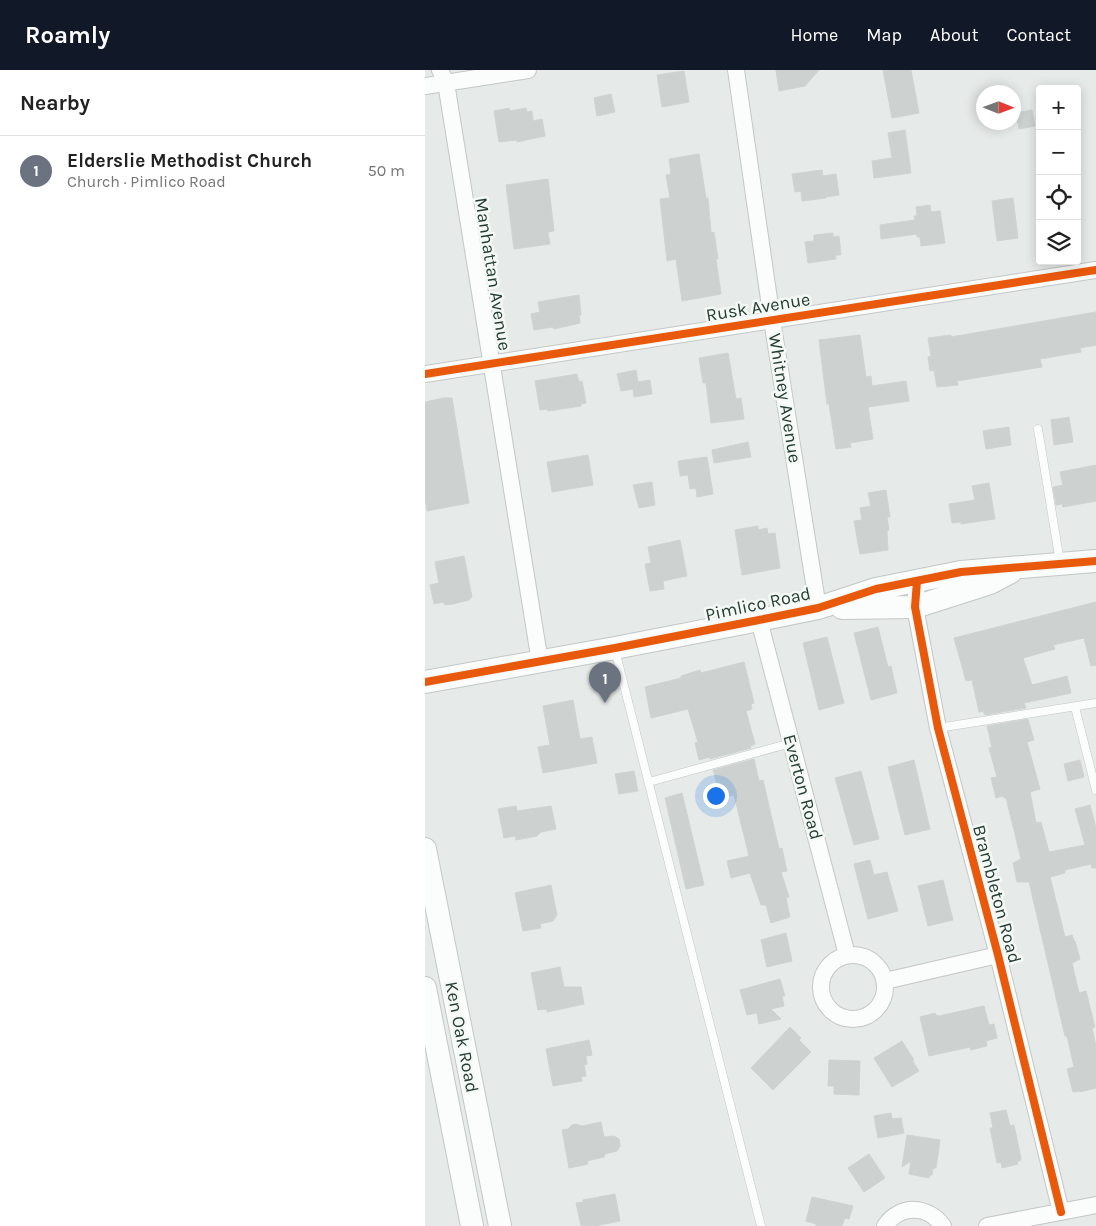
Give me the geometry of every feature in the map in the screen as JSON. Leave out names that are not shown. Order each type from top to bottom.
[{"type":"street","points":[[425,86],[443,76],[528,70]]},
{"type":"street","name":"Whitney Avenue","points":[[736,70],[772,320],[818,608]]},
{"type":"street","name":"Manhattan Avenue","points":[[443,76],[540,662]]},
{"type":"street","name":"Rusk Avenue","points":[[425,374],[1096,270]]},
{"type":"street","name":"Pimlico Road","points":[[425,682],[615,648],[818,608],[876,589],[973,570],[1096,561]]},
{"type":"street","name":"Pimlico Road","points":[[818,608],[915,607],[990,583],[1015,568]]},
{"type":"street","name":"Brambleton Road","points":[[917,582],[915,607],[938,728],[998,956],[1061,1212]]},
{"type":"street","name":"Everton Road","points":[[759,620],[847,955]]},
{"type":"street","name":"Ken Oak Road","points":[[425,849],[500,1226]]},
{"type":"street","points":[[847,955],[862,956],[874,962],[881,971],[885,981],[885,992],[879,1007],[864,1017],[849,1019],[836,1015],[824,1002],[821,989],[823,975],[829,964],[838,958],[847,955]]},
{"type":"street","points":[[885,981],[998,956]]},
{"type":"street","name":"Ken Oak Road","points":[[425,988],[472,1226]]},
{"type":"street","points":[[987,1226],[1043,1221],[1061,1212],[1096,1205]]},
{"type":"street","points":[[885,1226],[889,1219],[897,1213],[907,1210],[920,1210],[931,1213],[943,1226]]},
{"type":"lane","points":[[1038,429],[1060,564]]},
{"type":"lane","points":[[615,648],[761,1226]]},
{"type":"lane","points":[[938,728],[1096,703]]},
{"type":"lane","points":[[1075,707],[1096,790]]},
{"type":"lane","points":[[649,782],[791,743]]},
{"type":"building","points":[[776,70],[819,70],[805,86],[779,91]]},
{"type":"building","points":[[883,70],[911,70],[919,113],[892,118]]},
{"type":"building","points":[[684,71],[689,102],[662,107],[657,75]]},
{"type":"building","points":[[611,94],[615,112],[597,116],[594,98]]},
{"type":"building","points":[[509,108],[510,111],[526,108],[527,112],[532,111],[533,121],[542,119],[545,136],[517,142],[517,140],[499,142],[494,111]]},
{"type":"building","points":[[1032,110],[1035,126],[1021,129],[1021,112]]},
{"type":"building","points":[[905,130],[911,173],[874,178],[872,161],[892,158],[888,133]]},
{"type":"building","points":[[699,154],[706,198],[708,198],[711,233],[714,232],[721,294],[682,301],[676,259],[667,261],[660,199],[670,198],[666,175],[671,174],[669,159]]},
{"type":"building","points":[[822,170],[823,176],[836,174],[839,195],[802,201],[801,191],[795,192],[792,174]]},
{"type":"building","points":[[548,179],[554,231],[548,232],[550,244],[514,249],[506,185]]},
{"type":"building","points":[[1013,198],[1018,238],[997,241],[992,201]]},
{"type":"building","points":[[930,205],[931,212],[940,211],[945,243],[921,246],[920,237],[917,237],[917,234],[881,239],[880,225],[915,220],[914,216],[917,216],[916,207]]},
{"type":"building","points":[[833,233],[833,237],[839,236],[841,255],[835,255],[836,259],[808,263],[805,242],[814,241],[814,235]]},
{"type":"building","points":[[579,295],[580,323],[554,329],[553,327],[534,330],[531,314],[540,312],[538,302]]},
{"type":"building","points":[[1096,312],[1096,345],[1080,348],[1081,352],[1040,359],[1042,367],[957,381],[958,385],[937,387],[934,370],[930,371],[928,357],[931,356],[928,338],[951,335],[951,337]]},
{"type":"building","points":[[860,335],[866,377],[871,376],[872,386],[906,381],[909,401],[868,407],[873,439],[850,443],[851,447],[836,449],[829,404],[827,404],[819,340]]},
{"type":"building","points":[[728,353],[736,399],[741,398],[744,419],[711,423],[706,383],[703,383],[699,358]]},
{"type":"building","points":[[636,370],[638,382],[650,380],[652,394],[634,397],[633,389],[621,391],[617,374]]},
{"type":"building","points":[[577,374],[579,382],[582,381],[586,403],[581,404],[581,406],[548,411],[547,409],[540,410],[535,381]]},
{"type":"building","points":[[452,398],[469,503],[427,511],[425,498],[425,402]]},
{"type":"building","points":[[1069,417],[1073,442],[1054,445],[1051,420]]},
{"type":"building","points":[[1009,427],[1011,445],[986,449],[983,431]]},
{"type":"building","points":[[748,442],[751,457],[714,463],[712,450]]},
{"type":"building","points":[[588,455],[593,485],[552,492],[547,462]]},
{"type":"building","points":[[707,457],[713,494],[697,497],[696,488],[690,489],[688,475],[680,476],[678,461]]},
{"type":"building","points":[[1096,465],[1096,501],[1063,507],[1062,504],[1056,505],[1053,487],[1063,485],[1060,472]]},
{"type":"building","points":[[652,482],[655,505],[639,508],[633,485]]},
{"type":"building","points":[[989,483],[995,519],[961,524],[961,522],[952,523],[949,504],[975,500],[972,486]]},
{"type":"building","points":[[886,490],[890,517],[887,517],[889,530],[887,531],[888,550],[860,554],[854,521],[862,520],[860,508],[871,506],[868,493]]},
{"type":"building","points":[[758,526],[758,530],[767,528],[768,534],[775,533],[780,568],[742,575],[735,530]]},
{"type":"building","points":[[680,540],[687,576],[663,581],[664,589],[650,591],[645,564],[651,563],[648,547]]},
{"type":"building","points":[[464,556],[472,597],[469,600],[453,604],[445,605],[443,602],[434,604],[430,585],[439,583],[435,562]]},
{"type":"building","points":[[1096,602],[1096,665],[1091,666],[1084,638],[1053,645],[1055,649],[1023,658],[1032,685],[1067,676],[1071,693],[1024,703],[1026,708],[985,715],[983,711],[979,712],[972,680],[966,681],[954,638]]},
{"type":"building","points":[[878,627],[888,667],[891,666],[897,693],[871,700],[854,633]]},
{"type":"building","points":[[827,637],[844,703],[819,710],[803,643]]},
{"type":"building","points":[[744,662],[754,703],[751,704],[752,709],[746,711],[755,744],[750,746],[751,748],[699,760],[695,743],[698,742],[688,709],[651,718],[645,687],[681,678],[681,676],[700,670],[701,673]]},
{"type":"building","points":[[573,700],[580,739],[592,737],[597,763],[543,773],[538,747],[550,745],[543,706]]},
{"type":"building","points":[[1028,719],[1034,740],[1027,742],[1040,789],[1030,792],[1036,823],[1041,822],[1049,852],[1085,845],[1075,809],[1090,805],[1096,828],[1096,868],[1092,868],[1091,864],[1065,870],[1065,873],[1050,877],[1065,937],[1072,935],[1080,959],[1072,963],[1079,993],[1086,991],[1095,1027],[1092,1028],[1096,1046],[1096,1088],[1080,1092],[1073,1092],[1067,1069],[1074,1067],[1029,882],[1017,882],[1013,863],[1021,859],[1006,798],[1003,796],[996,798],[991,778],[997,777],[989,748],[992,747],[987,726]]},
{"type":"building","points":[[754,759],[759,781],[763,780],[779,849],[782,848],[787,871],[781,872],[789,897],[786,898],[790,917],[771,923],[766,905],[761,905],[750,873],[731,878],[727,861],[749,856],[734,795],[721,798],[713,770]]},
{"type":"building","points":[[914,760],[930,829],[905,835],[888,767]]},
{"type":"building","points":[[1080,760],[1084,777],[1068,781],[1064,764]]},
{"type":"building","points":[[634,771],[638,791],[619,794],[615,774]]},
{"type":"building","points":[[861,771],[879,839],[854,845],[835,778]]},
{"type":"building","points":[[682,793],[704,885],[686,889],[665,798]]},
{"type":"building","points":[[516,806],[517,811],[551,806],[556,829],[541,832],[537,836],[516,840],[515,836],[504,838],[498,809]]},
{"type":"building","points":[[870,860],[874,875],[887,872],[898,911],[868,919],[854,864]]},
{"type":"building","points":[[943,880],[953,920],[928,926],[918,886]]},
{"type":"building","points":[[551,885],[557,915],[553,921],[540,924],[541,928],[523,931],[515,893]]},
{"type":"building","points":[[786,933],[792,961],[767,967],[761,940]]},
{"type":"building","points":[[560,967],[564,987],[581,987],[584,1004],[547,1012],[547,1009],[538,1010],[531,973]]},
{"type":"building","points":[[780,979],[785,996],[782,996],[784,1006],[771,1009],[781,1019],[759,1024],[757,1013],[747,1015],[740,990]]},
{"type":"building","points":[[984,1006],[989,1025],[994,1024],[997,1038],[986,1041],[987,1046],[971,1050],[970,1047],[929,1056],[920,1017],[935,1013],[939,1016]]},
{"type":"building","points":[[790,1027],[811,1052],[773,1090],[751,1068]]},
{"type":"building","points":[[589,1040],[592,1055],[586,1056],[587,1064],[584,1065],[586,1076],[581,1077],[582,1081],[553,1086],[546,1049]]},
{"type":"building","points":[[902,1041],[919,1071],[892,1087],[874,1058]]},
{"type":"building","points":[[829,1060],[860,1061],[859,1095],[834,1094],[834,1086],[828,1086]]},
{"type":"building","points":[[1006,1110],[1010,1126],[1014,1125],[1021,1158],[1020,1161],[1017,1161],[1018,1164],[1002,1168],[1001,1162],[997,1163],[990,1128],[993,1128],[990,1113]]},
{"type":"building","points":[[891,1113],[892,1119],[901,1118],[904,1133],[878,1138],[874,1116]]},
{"type":"building","points":[[601,1122],[604,1137],[614,1136],[619,1139],[620,1146],[617,1151],[605,1154],[604,1157],[587,1161],[588,1164],[569,1168],[562,1130],[576,1124],[582,1126]]},
{"type":"building","points":[[907,1135],[940,1140],[936,1168],[933,1168],[932,1175],[929,1178],[909,1174],[911,1161],[902,1167]]},
{"type":"building","points":[[869,1154],[885,1178],[864,1192],[848,1168]]},
{"type":"building","points":[[615,1194],[620,1221],[595,1226],[581,1226],[576,1203]]},
{"type":"building","points":[[812,1197],[853,1206],[849,1219],[845,1218],[842,1226],[816,1226],[816,1224],[806,1221]]},
{"type":"cycle path","points":[[425,374],[1096,270]]},
{"type":"cycle path","points":[[425,682],[615,648],[818,608],[876,589],[961,572],[1096,561]]},
{"type":"cycle path","points":[[917,581],[915,607],[938,728],[998,955],[1061,1212]]},
{"type":"place","name":"Elderslie Methodist Church","points":[[605,703]]}]
